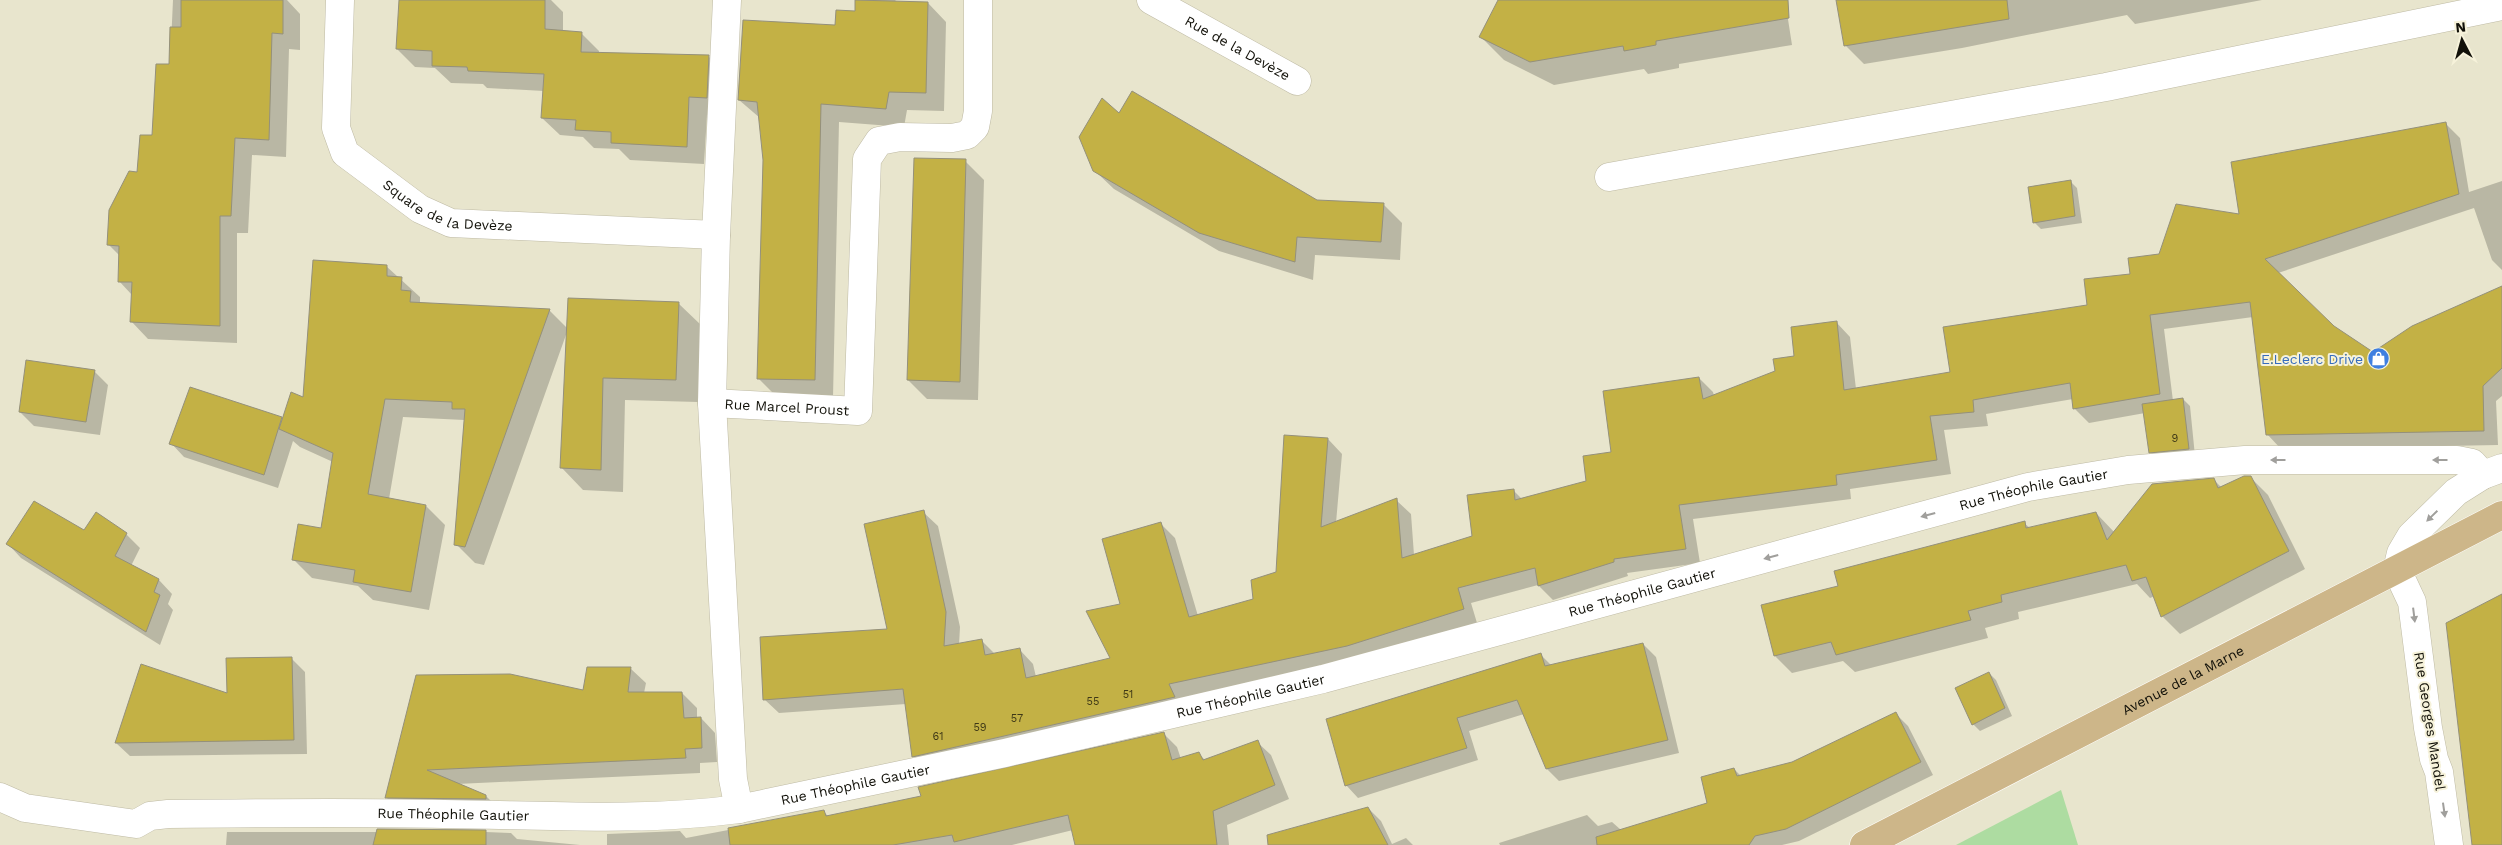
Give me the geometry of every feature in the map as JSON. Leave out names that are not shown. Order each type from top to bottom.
[{"type":"main road","name":"Avenue de la Marne","points":[[1864,845],[2502,515]]},
{"type":"street","name":"Square de la Devèze","points":[[340,0],[336,128],[345,153],[420,209],[451,223],[716,235]]},
{"type":"street","points":[[712,403],[716,235],[727,0]]},
{"type":"street","name":"Rue Marcel Proust","points":[[739,809],[733,779],[712,403],[858,410],[867,159],[880,141],[900,137],[952,138],[967,136],[975,127],[978,110],[978,0]]},
{"type":"street","name":"Rue de la Devèze","points":[[1151,0],[1297,81]]},
{"type":"street","points":[[1609,177],[2106,87],[2502,6]]},
{"type":"street","name":"Rue Théophile Gautier","points":[[0,797],[25,808],[137,834],[150,816],[168,814],[444,814],[601,818],[709,813],[739,809],[1005,753],[1323,678],[2028,487],[2128,470],[2245,460],[2457,460],[2472,463],[2493,471]]},
{"type":"street","name":"Rue Théophile Gautier","points":[[2397,570],[2401,553],[2411,536],[2456,492],[2493,471]]},
{"type":"street","name":"Rue Georges Mandel","points":[[2397,570],[2412,602],[2428,728],[2434,759],[2439,772],[2449,845]]},
{"type":"green space","points":[[2061,790],[2078,845],[1956,845]]},
{"type":"building","points":[[181,0],[283,0],[283,34],[272,33],[269,140],[235,138],[231,216],[220,216],[220,326],[130,322],[132,282],[118,282],[119,246],[107,245],[109,210],[129,171],[137,172],[140,135],[152,135],[156,64],[169,64],[170,27],[181,27]]},
{"type":"building","points":[[399,0],[545,0],[545,29],[582,32],[581,52],[709,55],[707,98],[689,97],[687,147],[611,143],[611,132],[575,130],[576,120],[541,118],[544,74],[468,71],[467,67],[432,66],[432,51],[396,49]]},
{"type":"building","points":[[855,0],[928,2],[926,93],[889,92],[886,109],[821,104],[815,380],[757,379],[763,160],[757,102],[738,100],[743,20],[835,25],[836,10],[855,11]]},
{"type":"building","points":[[1498,0],[1788,0],[1789,18],[1656,41],[1656,45],[1624,51],[1623,46],[1530,62],[1479,37]]},
{"type":"building","points":[[1836,0],[2007,0],[2009,19],[1844,46]]},
{"type":"building","points":[[1132,91],[1317,200],[1384,203],[1381,242],[1297,237],[1295,262],[1199,233],[1093,171],[1079,137],[1102,98],[1119,113]]},
{"type":"building","points":[[2446,122],[2459,194],[2265,259],[2334,326],[2373,352],[2412,326],[2502,286],[2502,368],[2483,386],[2484,431],[2266,435],[2250,302],[2150,315],[2160,394],[2073,409],[2070,383],[1973,400],[1974,412],[1930,416],[1937,460],[1836,475],[1837,485],[1679,505],[1686,549],[1614,559],[1614,562],[1538,586],[1535,568],[1458,588],[1464,609],[1347,646],[1169,684],[1175,697],[912,757],[903,689],[763,700],[760,637],[887,629],[864,524],[924,510],[946,612],[944,646],[982,639],[985,655],[1020,648],[1026,678],[1110,658],[1086,611],[1120,604],[1102,539],[1161,522],[1189,617],[1253,599],[1251,580],[1276,572],[1284,435],[1328,438],[1321,527],[1397,498],[1402,558],[1472,536],[1467,495],[1514,489],[1515,500],[1586,481],[1583,456],[1611,452],[1603,391],[1699,377],[1703,399],[1775,371],[1773,359],[1794,356],[1791,327],[1837,321],[1844,390],[1950,372],[1943,327],[2087,305],[2084,279],[2130,274],[2128,258],[2159,254],[2176,204],[2239,214],[2231,162]]},
{"type":"building","points":[[914,158],[966,159],[960,382],[907,380]]},
{"type":"building","points":[[2071,180],[2075,216],[2033,223],[2028,187]]},
{"type":"building","points":[[313,260],[387,265],[387,276],[402,277],[401,290],[411,291],[410,302],[550,309],[465,547],[454,545],[465,409],[452,409],[452,402],[385,399],[368,494],[426,505],[411,592],[353,582],[355,570],[292,560],[298,524],[321,528],[333,453],[279,429],[291,392],[303,397]]},
{"type":"building","points":[[568,298],[679,302],[676,380],[603,378],[601,470],[560,468]]},
{"type":"building","points":[[26,360],[95,370],[86,422],[19,412]]},
{"type":"building","points":[[190,387],[282,417],[264,475],[169,444]]},
{"type":"building","points":[[2183,398],[2189,449],[2149,453],[2142,404]]},
{"type":"building","points":[[2244,476],[2251,476],[2289,551],[2161,617],[2146,577],[2132,581],[2126,565],[2001,595],[2002,602],[1968,611],[1971,620],[1836,655],[1831,642],[1774,656],[1761,605],[1838,586],[1834,571],[2025,521],[2026,528],[2096,512],[2107,540],[2152,484],[2214,478],[2218,488]]},
{"type":"building","points":[[34,501],[84,530],[96,512],[127,533],[115,556],[159,579],[154,592],[160,595],[146,632],[6,544]]},
{"type":"building","points":[[2502,594],[2502,845],[2472,845],[2446,623]]},
{"type":"building","points":[[1643,643],[1668,740],[1546,769],[1517,700],[1457,718],[1467,748],[1345,786],[1326,719],[1541,653],[1545,666]]},
{"type":"building","points":[[292,657],[294,740],[115,743],[141,664],[227,693],[226,658]]},
{"type":"building","points":[[587,667],[631,667],[628,692],[682,692],[684,718],[701,717],[702,748],[685,749],[686,758],[427,770],[486,795],[486,799],[385,798],[416,675],[510,674],[583,690]]},
{"type":"building","points":[[1989,672],[2005,708],[1972,725],[1955,688]]},
{"type":"building","points":[[1896,712],[1921,762],[1786,829],[1755,836],[1749,845],[1597,845],[1596,837],[1707,803],[1701,777],[1734,768],[1737,776],[1792,762]]},
{"type":"building","points":[[1164,732],[1172,760],[1199,752],[1203,760],[1258,740],[1275,785],[1213,811],[1217,845],[1075,845],[1068,815],[954,842],[952,835],[893,845],[730,845],[728,828],[824,810],[826,816],[921,796],[918,787]]},
{"type":"building","points":[[1368,807],[1388,845],[1268,845],[1267,835]]},
{"type":"building","points":[[377,829],[486,830],[486,845],[373,845]]},
{"type":"place","name":"E.Leclerc Drive","points":[[2379,359]]}]
